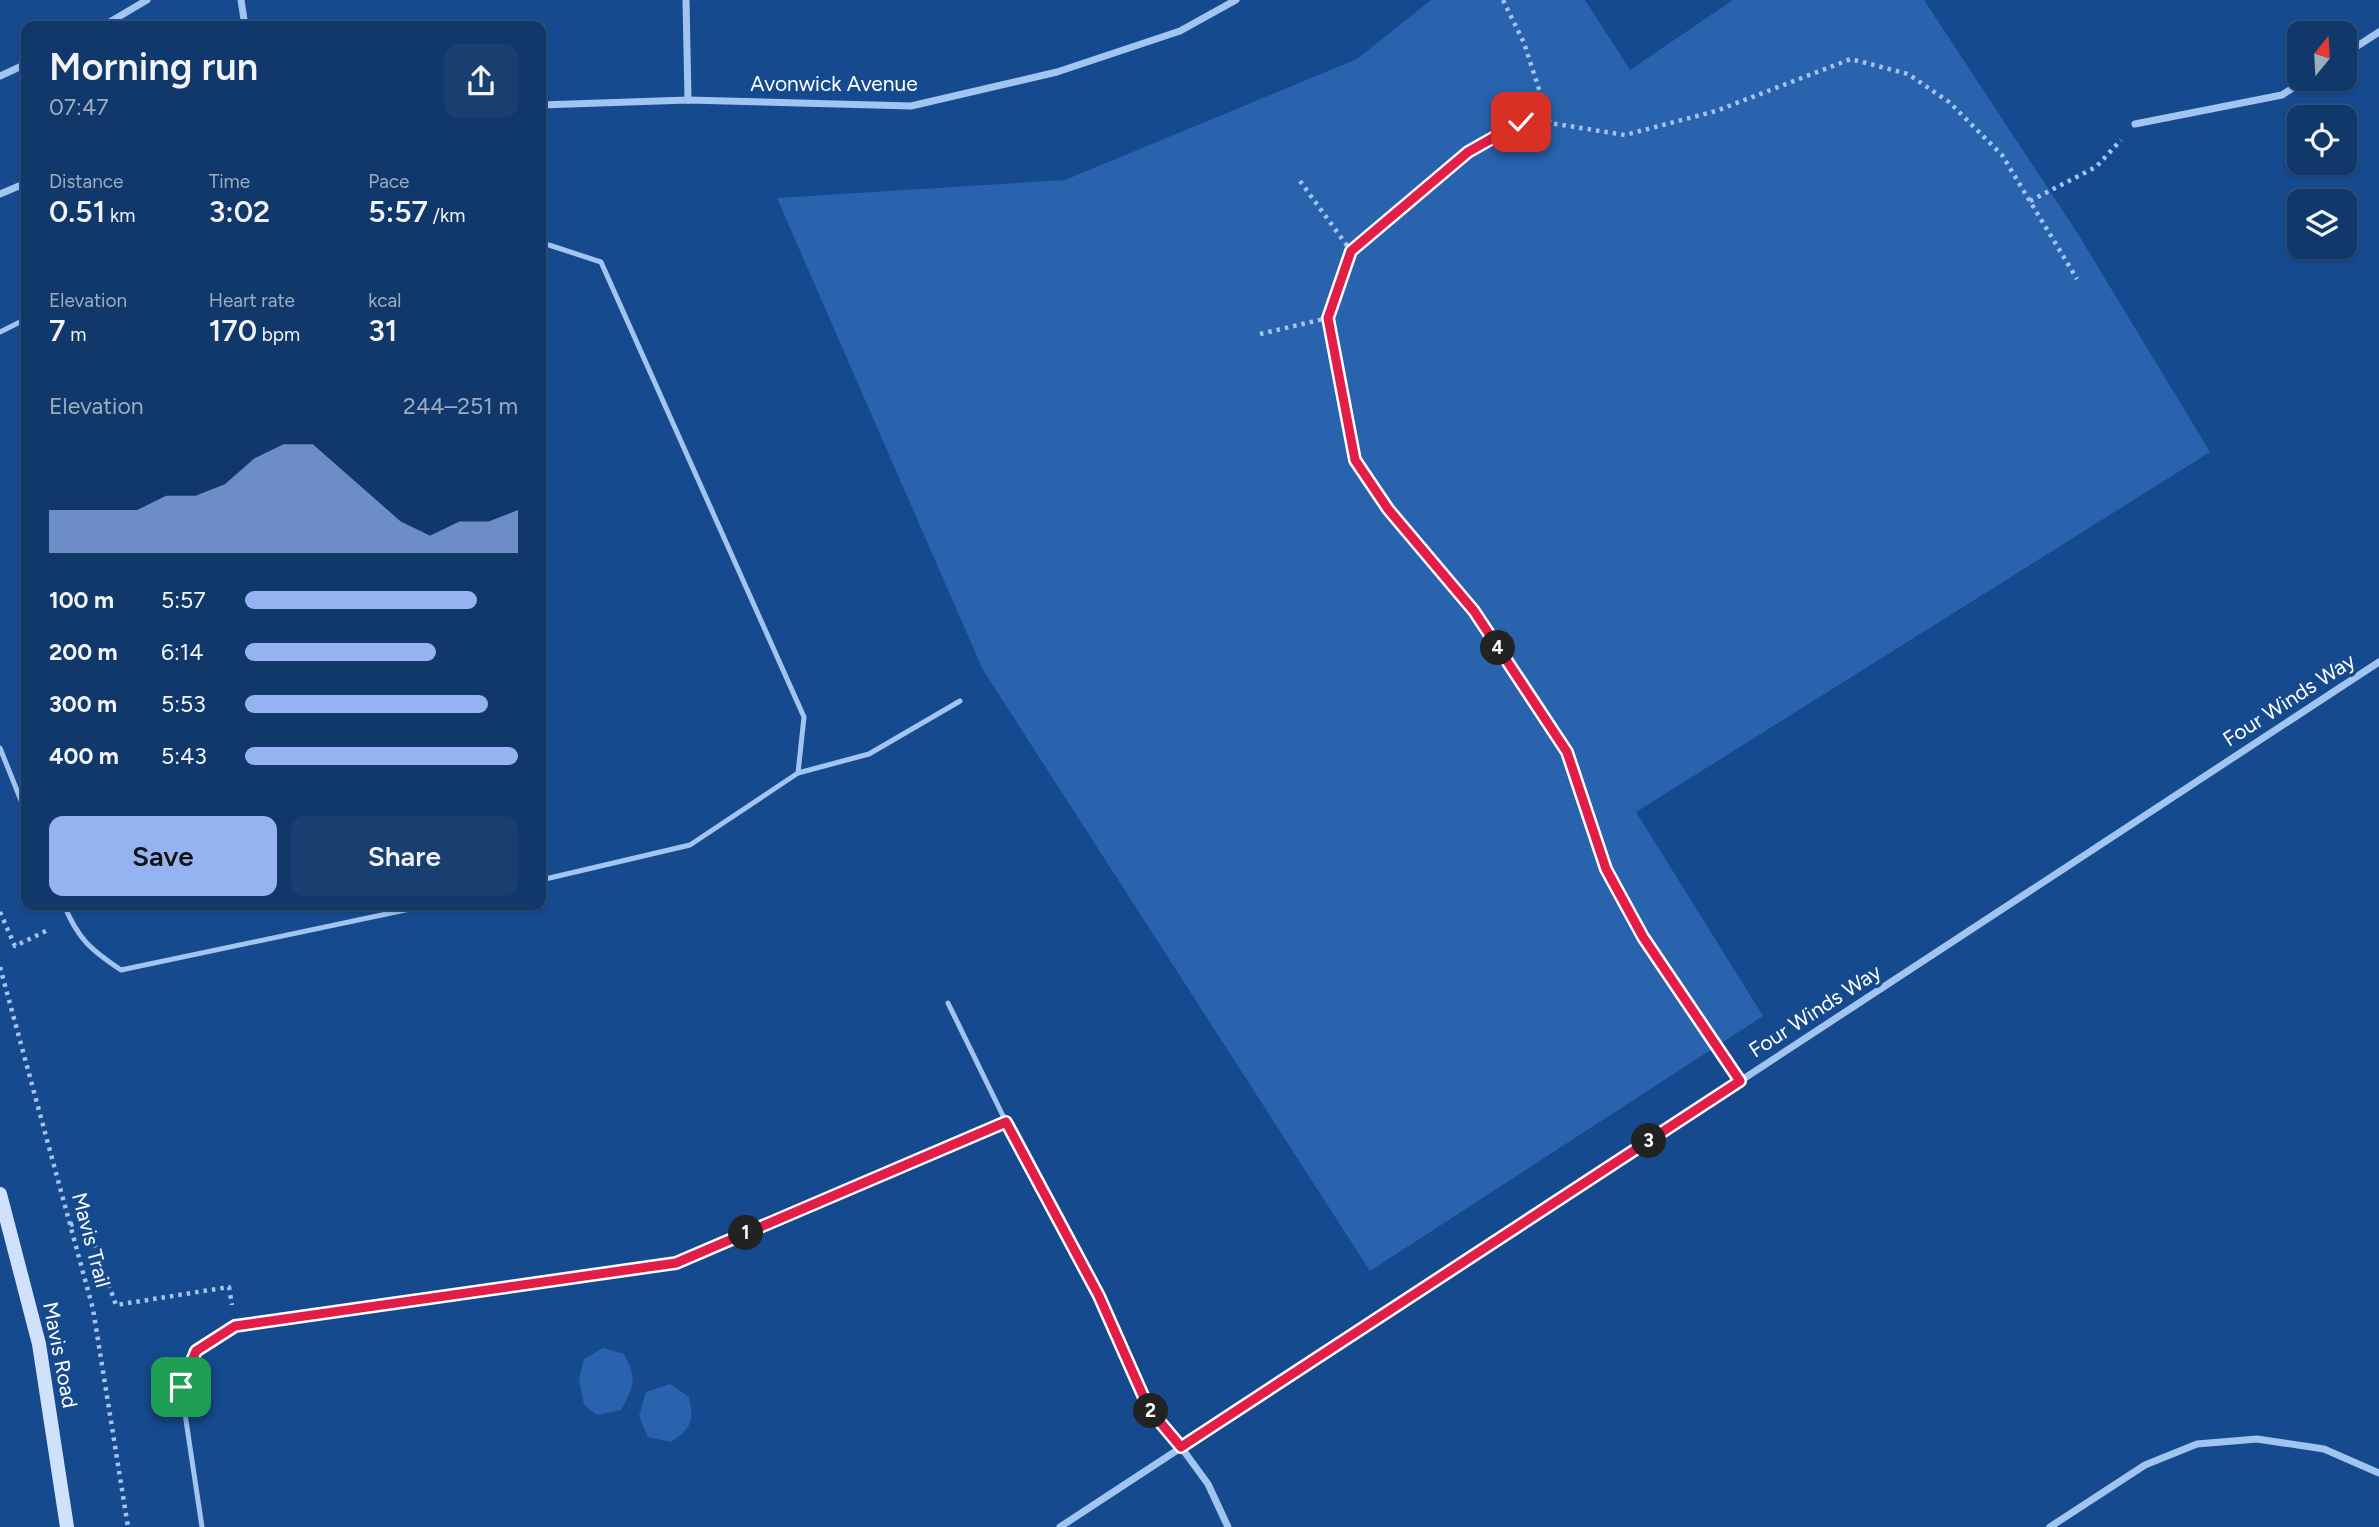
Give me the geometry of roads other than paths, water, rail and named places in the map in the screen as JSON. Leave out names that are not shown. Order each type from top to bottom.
[{"type":"main road","name":"Mavis Road","points":[[0,1194],[39,1344],[67,1527]]},
{"type":"street","points":[[111,21],[147,0]]},
{"type":"street","points":[[241,0],[244,21]]},
{"type":"street","points":[[686,0],[688,100]]},
{"type":"street","name":"Avonwick Avenue","points":[[546,105],[688,100],[911,106],[1057,72],[1180,31],[1236,0]]},
{"type":"street","points":[[2357,46],[2379,32]]},
{"type":"street","points":[[0,76],[21,66]]},
{"type":"street","points":[[2135,124],[2282,95],[2288,91]]},
{"type":"street","points":[[0,194],[21,185]]},
{"type":"street","name":"Four Winds Way","points":[[1060,1527],[2379,662]]},
{"type":"street","points":[[2050,1527],[2145,1465],[2197,1444],[2257,1439],[2324,1449],[2379,1473]]},
{"type":"street","points":[[1181,1447],[1208,1484],[1228,1527]]},
{"type":"lane","points":[[546,244],[601,262],[804,717],[798,773]]},
{"type":"lane","points":[[0,332],[21,322]]},
{"type":"lane","points":[[546,879],[690,845],[798,773],[869,754],[960,701]]},
{"type":"lane","points":[[0,748],[21,800]]},
{"type":"lane","points":[[66,910],[90,949],[121,970],[405,910]]},
{"type":"lane","points":[[948,1003],[1006,1122],[1099,1296],[1149,1409],[1181,1447]]},
{"type":"lane","points":[[202,1527],[181,1387],[196,1351],[235,1326],[676,1263],[1006,1122]]}]
